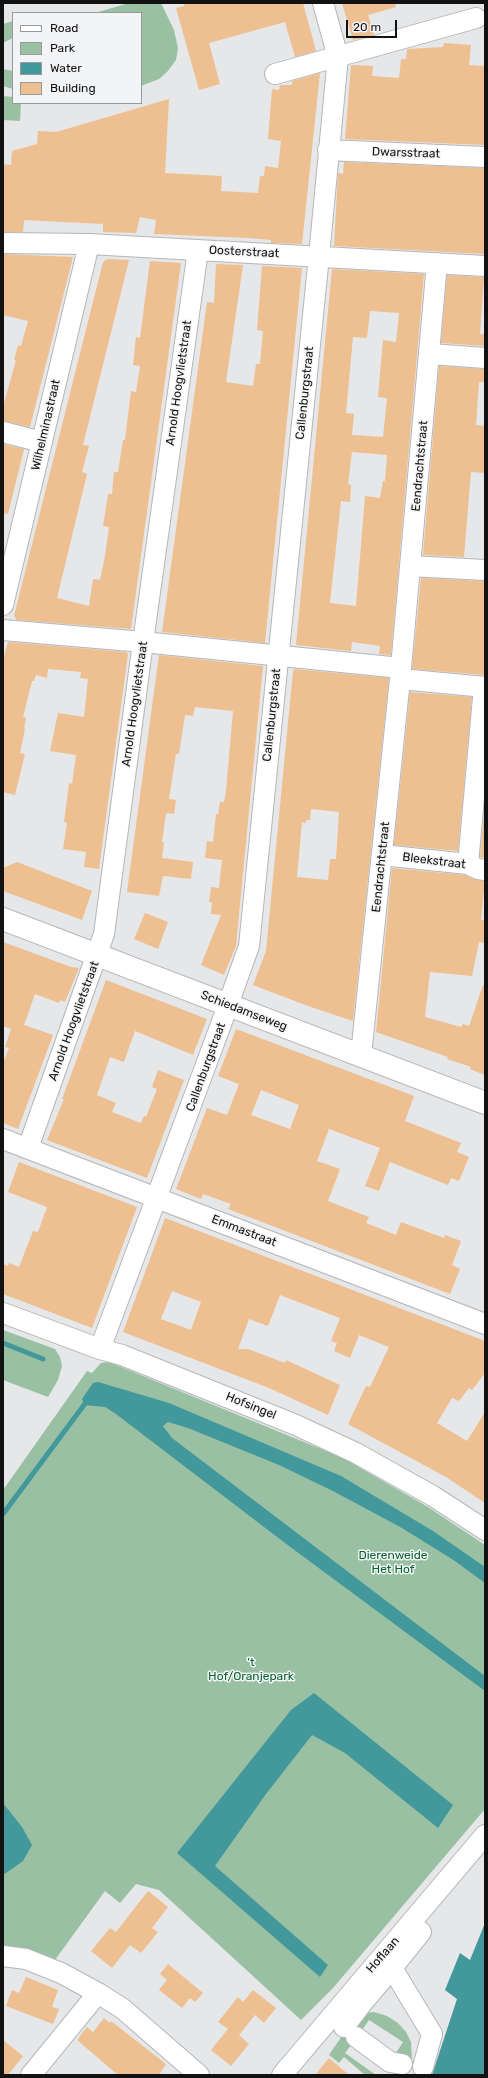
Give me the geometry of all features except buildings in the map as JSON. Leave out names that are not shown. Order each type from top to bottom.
[{"type":"street","points":[[323,3],[338,57]]},
{"type":"street","points":[[275,74],[476,18]]},
{"type":"street","name":"Callenburgstraat","points":[[100,1349],[249,946],[338,57]]},
{"type":"street","name":"Dwarsstraat","points":[[328,150],[485,156]]},
{"type":"street","name":"Oosterstraat","points":[[3,243],[89,244],[485,266]]},
{"type":"street","name":"Wilhelminastraat","points":[[3,605],[89,244]]},
{"type":"street","name":"Arnold Hoogvlietstraat","points":[[28,1148],[98,955],[104,934],[198,250]]},
{"type":"street","name":"Eendrachtstraat","points":[[361,1055],[400,674],[437,263]]},
{"type":"street","points":[[430,354],[485,358]]},
{"type":"street","points":[[3,432],[42,442]]},
{"type":"street","points":[[410,566],[485,570]]},
{"type":"street","points":[[3,630],[143,642],[277,656],[485,687],[476,867]]},
{"type":"street","name":"Bleekstraat","points":[[382,855],[476,867]]},
{"type":"street","name":"Schiedamseweg","points":[[3,919],[485,1103]]},
{"type":"street","name":"Emmastraat","points":[[3,1138],[485,1324]]},
{"type":"street","name":"Hofsingel","points":[[3,1313],[100,1349],[130,1358],[296,1425],[356,1453],[433,1496],[485,1530]]},
{"type":"street","name":"Hoflaan","points":[[282,2075],[485,1835]]},
{"type":"street","points":[[392,1968],[432,2034],[414,2067],[390,2062],[349,2031],[363,2002],[392,1968],[418,1930],[464,1878]]},
{"type":"street","points":[[3,1956],[26,1959],[61,1973],[98,1993],[123,2009],[199,2075]]},
{"type":"street","points":[[31,2075],[98,1993]]},
{"type":"green space","points":[[129,3],[161,3],[174,30],[178,48],[176,60],[167,72],[159,79],[142,86],[142,12],[98,12]]},
{"type":"green space","points":[[12,21],[12,38],[3,43],[3,24]]},
{"type":"green space","points":[[3,69],[12,71],[12,89],[3,86]]},
{"type":"green space","points":[[3,96],[12,97],[12,104],[21,104],[20,121],[3,120]]},
{"type":"green space","points":[[3,1330],[55,1349],[60,1357],[62,1366],[58,1380],[48,1397],[3,1380]]},
{"type":"green space","name":"'t Hof/Oranjepark","points":[[109,1362],[343,1458],[428,1507],[485,1545],[485,1809],[333,1988],[301,2020],[159,1890],[136,1884],[120,1903],[105,1891],[55,1960],[29,1950],[3,1946],[3,1490],[87,1371],[92,1373],[101,1363]]},
{"type":"green space","points":[[374,2012],[387,2016],[398,2023],[406,2032],[411,2042],[412,2061],[405,2060],[396,2053],[403,2042],[369,2020],[358,2036],[349,2027],[365,2013]]},
{"type":"green space","points":[[344,2033],[355,2040],[345,2053],[376,2075],[365,2075],[344,2057],[339,2063],[329,2055]]},
{"type":"water","points":[[98,1382],[169,1403],[341,1476],[433,1531],[485,1567],[485,1583],[455,1561],[402,1528],[333,1491],[279,1465],[188,1428],[168,1422],[163,1426],[172,1438],[485,1676],[485,1691],[285,1543],[116,1414],[105,1407],[84,1405],[82,1399],[93,1383]]},
{"type":"water","points":[[314,1693],[453,1805],[438,1828],[345,1753],[312,1735],[266,1794],[215,1866],[328,1965],[320,1977],[177,1853],[291,1710]]},
{"type":"water","points":[[3,1803],[22,1827],[32,1845],[23,1861],[3,1875]]},
{"type":"water","points":[[485,1923],[485,2075],[432,2075],[457,1999],[445,1990],[460,1953],[470,1960]]},
{"type":"waterway","points":[[3,1343],[43,1359]]},
{"type":"waterway","points":[[3,1514],[84,1405]]},
{"type":"park label","name":"Dierenweide Het Hof","points":[[393,1563]]}]
